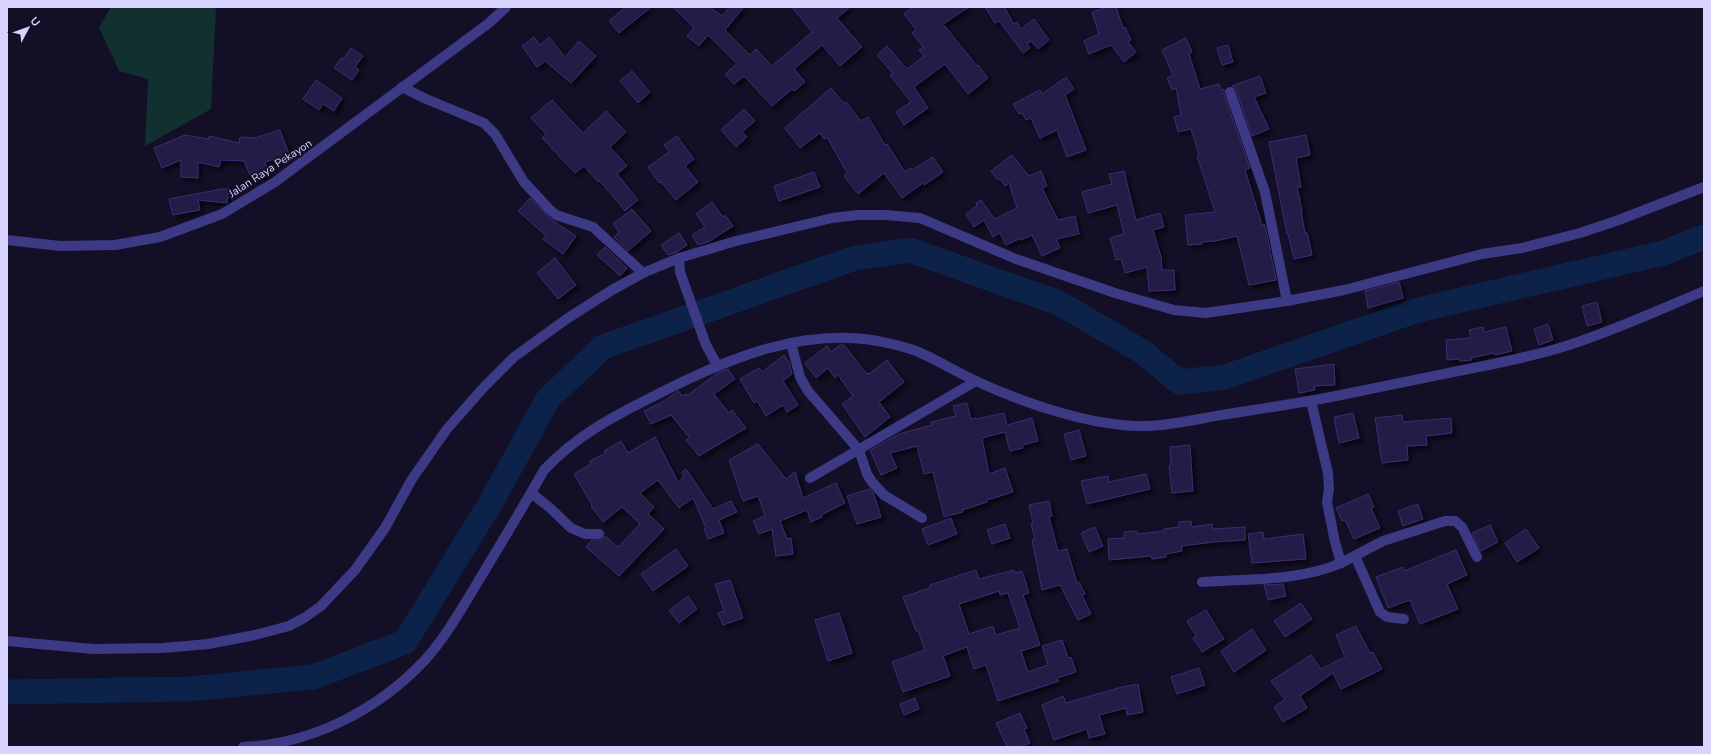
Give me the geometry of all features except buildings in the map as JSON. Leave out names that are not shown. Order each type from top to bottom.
[{"type":"street","name":"Jalan Raya Pekayon","points":[[7,240],[60,246],[115,244],[160,237],[222,214],[275,182],[407,90],[506,7]]},
{"type":"street","points":[[407,90],[484,123],[492,129],[524,182],[549,209],[556,215],[593,227],[643,273]]},
{"type":"street","points":[[1230,92],[1265,192],[1287,301]]},
{"type":"street","points":[[7,641],[93,648],[163,648],[208,644],[255,635],[289,626],[304,618],[321,606],[355,570],[385,528],[412,478],[443,436],[489,382],[514,357],[544,334],[612,290],[643,273],[679,258],[736,241],[832,218],[858,215],[885,215],[920,218],[1016,259],[1115,293],[1174,310],[1206,313],[1287,301],[1344,290],[1482,254],[1522,248],[1580,233],[1665,203],[1704,187]]},
{"type":"street","points":[[679,258],[680,272],[706,345],[717,366]]},
{"type":"street","points":[[243,747],[256,746],[321,731],[360,712],[387,694],[425,660],[450,627],[544,470],[560,453],[612,418],[717,366],[759,351],[791,343],[831,337],[871,339],[914,350],[976,381],[1012,396],[1052,409],[1094,420],[1148,426],[1198,420],[1232,413],[1311,401],[1511,361],[1567,346],[1704,291]]},
{"type":"street","points":[[791,343],[800,377],[808,391],[859,450],[867,474],[884,495],[922,518]]},
{"type":"street","points":[[810,478],[976,381]]},
{"type":"street","points":[[1311,401],[1328,473],[1329,489],[1327,502],[1341,563]]},
{"type":"street","points":[[531,494],[571,528],[584,534],[598,534]]},
{"type":"street","points":[[1202,582],[1303,575],[1330,568],[1384,540],[1446,521],[1455,521],[1462,527],[1477,557]]},
{"type":"street","points":[[1355,556],[1380,612],[1387,617],[1404,619]]},
{"type":"green space","points":[[111,7],[216,7],[211,109],[145,146],[148,79],[119,71],[99,27]]},
{"type":"waterway","points":[[7,692],[188,689],[313,677],[405,642],[490,504],[548,399],[603,347],[855,258],[910,250],[1059,303],[1143,352],[1179,382],[1225,377],[1418,310],[1663,253],[1704,237]]}]
